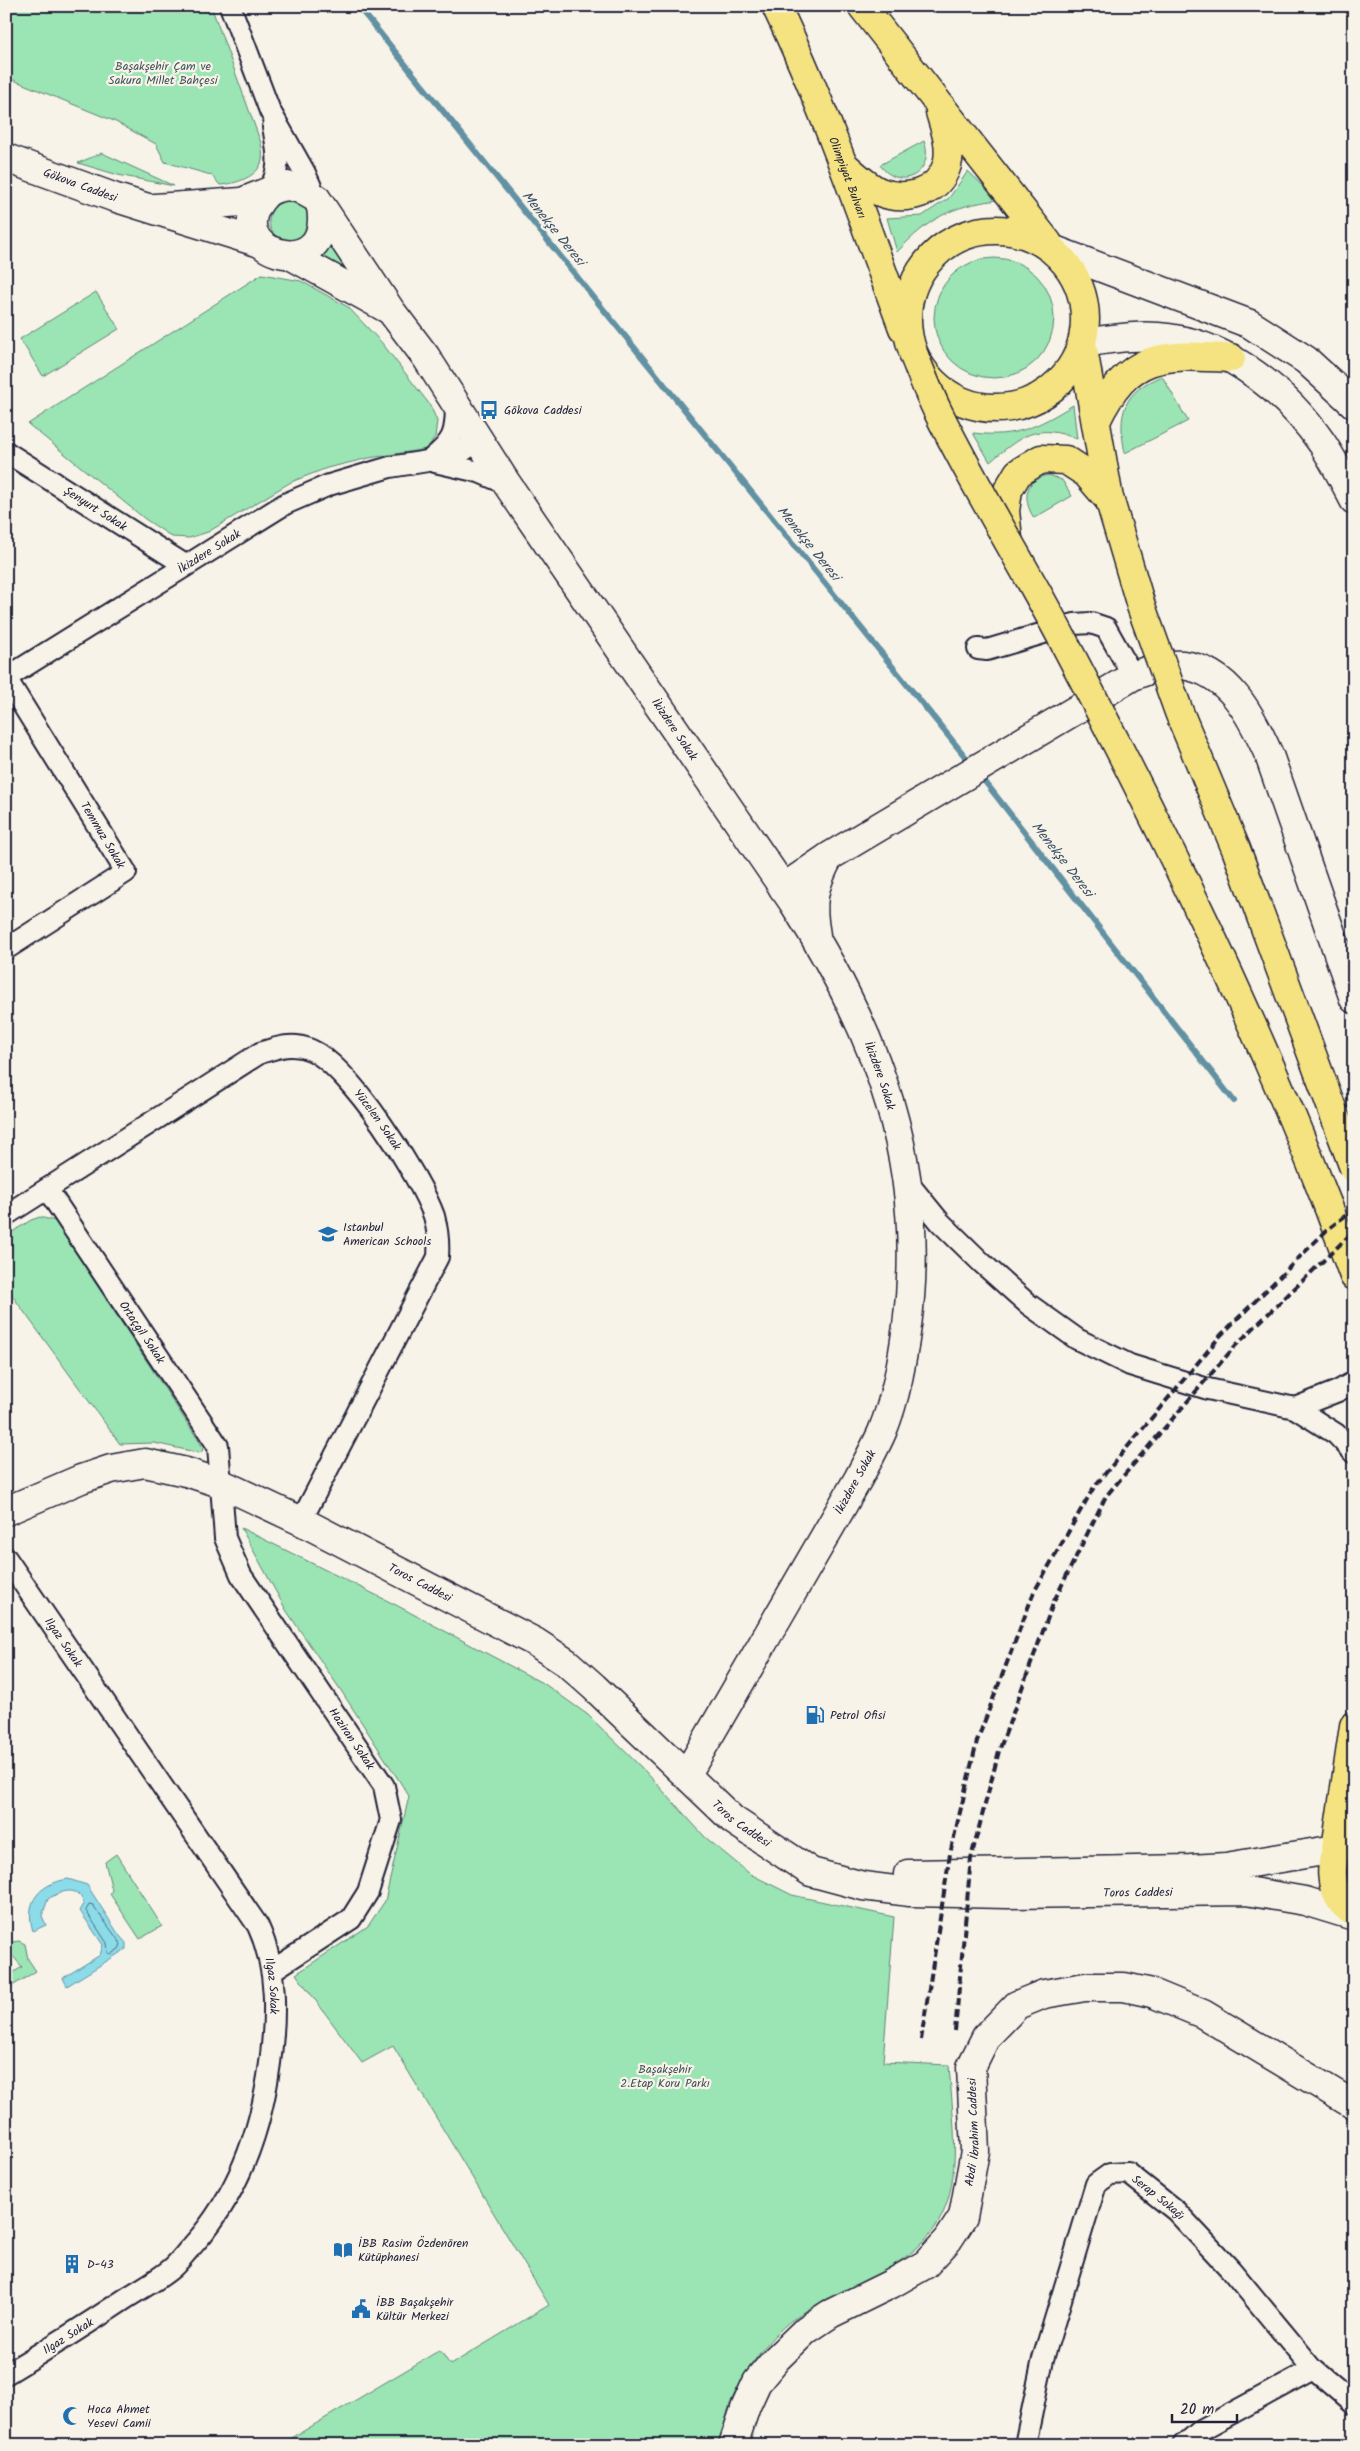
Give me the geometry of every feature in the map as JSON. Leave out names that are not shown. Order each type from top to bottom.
[{"type":"main road","name":"Olimpiyat Bulvarı","points":[[776,6],[799,56],[842,163],[913,352]]},
{"type":"main road","points":[[862,6],[938,106],[1052,249],[1070,268],[1082,292],[1086,318],[1082,343],[1070,368],[1052,389],[1028,403],[1000,408],[973,406],[948,394],[927,376],[913,352]]},
{"type":"main road","points":[[842,163],[863,182],[880,192],[907,197],[932,188],[946,166],[948,139],[938,106]]},
{"type":"main road","points":[[1052,249],[1027,235],[998,229],[969,234],[942,247],[922,268],[909,295],[906,324],[913,352],[939,413],[1064,643],[1177,867],[1250,1021],[1328,1206],[1354,1276]]},
{"type":"main road","points":[[1082,343],[1110,500],[1141,606],[1179,712],[1236,849],[1354,1168]]},
{"type":"main road","points":[[1096,421],[1108,396],[1119,382],[1152,359],[1179,355],[1231,358]]},
{"type":"main road","points":[[1008,539],[1005,511],[1008,490],[1018,473],[1041,459],[1066,460],[1086,473],[1110,500]]},
{"type":"main road","points":[[1354,1726],[1332,1865],[1332,1881],[1338,1896],[1354,1915]]},
{"type":"main road","points":[[1336,1849],[1346,1834],[1354,1828]]},
{"type":"street","points":[[230,6],[270,111],[305,172],[319,202],[322,228],[310,246],[301,252],[290,255]]},
{"type":"street","points":[[260,243],[252,222],[254,211],[277,178],[278,156],[270,111]]},
{"type":"street","name":"Gökova Caddesi","points":[[6,158],[104,194],[154,208],[260,243],[268,250],[290,255],[391,311]]},
{"type":"street","name":"Gökova Caddesi","points":[[154,208],[242,202],[288,186],[300,189],[319,202],[391,311],[426,357],[477,437]]},
{"type":"street","points":[[1052,249],[1250,324],[1306,360],[1354,404]]},
{"type":"street","points":[[1082,343],[1131,337],[1168,338],[1198,344],[1231,358],[1273,389],[1305,423],[1322,443],[1354,500]]},
{"type":"street","points":[[428,461],[448,446],[454,436],[456,404]]},
{"type":"street","name":"İkizdere Sokak","points":[[6,678],[285,504],[328,485],[390,467],[453,457],[466,449],[477,437],[507,484],[817,939],[856,1013],[877,1066],[893,1116],[909,1184],[912,1218],[911,1296],[895,1394],[882,1432],[858,1479],[687,1774]]},
{"type":"street","name":"Şenyurt Sokak","points":[[6,452],[185,565]]},
{"type":"street","points":[[428,461],[479,472],[507,484]]},
{"type":"street","points":[[978,649],[988,650],[1074,624],[1091,623],[1106,628],[1133,676]]},
{"type":"street","points":[[783,888],[840,850],[1133,676],[1153,668],[1182,665],[1209,674],[1236,694],[1254,722],[1269,755],[1354,999]]},
{"type":"street","name":"Temmuz Sokak","points":[[6,678],[126,872],[6,949]]},
{"type":"street","points":[[753,844],[789,859],[811,860],[840,850]]},
{"type":"street","points":[[817,939],[812,911],[814,891],[840,850]]},
{"type":"street","name":"Yücelen Sokak","points":[[6,1214],[260,1053],[287,1045],[311,1050],[331,1063],[360,1096],[398,1150],[421,1188],[434,1216],[440,1240],[438,1257],[301,1522]]},
{"type":"street","points":[[909,1184],[940,1222],[982,1263],[1028,1304],[1077,1339],[1130,1365],[1208,1389],[1295,1408],[1336,1434],[1354,1453]]},
{"type":"street","name":"Ortaçgil Sokak","points":[[47,1189],[218,1446],[220,1483]]},
{"type":"street","points":[[1295,1408],[1338,1391],[1354,1382]]},
{"type":"street","name":"Toros Caddesi","points":[[6,1511],[81,1479],[112,1469],[145,1463],[186,1472],[220,1483],[301,1522],[535,1642],[567,1663],[687,1774],[732,1820],[776,1851],[811,1872],[837,1881],[910,1892],[1007,1894],[1246,1891],[1305,1901],[1354,1915]]},
{"type":"street","name":"Haziran Sokak","points":[[220,1483],[225,1538],[241,1575],[384,1786],[390,1820],[368,1892],[351,1920],[273,1970]]},
{"type":"street","name":"Ilgaz Sokak","points":[[6,1558],[258,1926],[267,1946],[273,1970],[275,2004],[266,2090],[256,2133],[240,2176],[214,2222],[172,2268],[67,2337],[6,2374]]},
{"type":"street","name":"Toros Caddesi","points":[[776,1851],[857,1869],[909,1874],[939,1874],[1226,1867],[1336,1849]]},
{"type":"street","name":"Abdi İbrahim Caddesi","points":[[733,2445],[746,2406],[757,2382],[777,2358],[806,2330],[830,2314],[891,2284],[926,2264],[948,2240],[964,2217],[974,2151],[971,2067],[986,2037],[1017,2005],[1044,1994],[1085,1987],[1124,1987],[1152,1993],[1202,2014],[1354,2105]]},
{"type":"street","name":"Serap Sokağı","points":[[1025,2445],[1043,2359],[1096,2184],[1110,2174],[1128,2173],[1176,2211],[1231,2270],[1313,2369],[1354,2404]]},
{"type":"street","points":[[1183,2445],[1199,2431],[1313,2369]]},
{"type":"green space","name":"Başakşehir Çam ve Sakura Millet Bahçesi","points":[[6,6],[211,6],[261,143],[262,160],[260,166],[245,178],[220,185],[211,175],[165,162],[156,144],[114,121],[6,77]]},
{"type":"green space","points":[[924,141],[925,162],[921,170],[914,175],[906,178],[897,177],[888,173],[880,165]]},
{"type":"green space","points":[[102,153],[174,186],[118,175],[78,163]]},
{"type":"green space","points":[[968,171],[998,200],[967,206],[942,216],[920,230],[897,252],[887,218],[922,216],[949,198]]},
{"type":"green space","points":[[293,201],[300,204],[306,210],[309,221],[308,229],[300,238],[293,241],[285,241],[278,238],[270,229],[269,217],[272,210],[281,202]]},
{"type":"green space","points":[[333,235],[372,293],[316,259]]},
{"type":"green space","points":[[994,258],[1006,259],[1017,263],[1027,268],[1036,276],[1044,285],[1049,295],[1053,306],[1053,330],[1049,341],[1044,351],[1036,360],[1027,368],[1017,373],[1006,377],[994,378],[982,377],[971,373],[961,368],[952,360],[944,351],[939,341],[935,330],[934,318],[935,306],[939,295],[944,285],[952,276],[961,268],[971,263],[982,259]]},
{"type":"green space","points":[[262,274],[301,281],[348,307],[382,343],[430,405],[437,421],[435,437],[427,449],[369,458],[327,468],[291,482],[208,532],[189,538],[172,537],[145,519],[28,424]]},
{"type":"green space","points":[[96,292],[119,329],[43,376],[20,339]]},
{"type":"green space","points":[[1162,376],[1188,421],[1125,453],[1122,427],[1126,406],[1139,389]]},
{"type":"green space","points":[[1073,405],[1077,439],[1050,432],[1030,434],[1011,445],[990,462],[973,433],[1002,434],[1026,429]]},
{"type":"green space","points":[[1049,475],[1062,480],[1072,496],[1034,518],[1030,511],[1027,497],[1030,485],[1034,480]]},
{"type":"green space","points":[[40,1217],[55,1221],[201,1444],[203,1450],[200,1453],[154,1443],[120,1444],[6,1287],[6,1236],[31,1220]]},
{"type":"green space","name":"Başakşehir 2.Etap Koru Parkı","points":[[241,1528],[396,1605],[546,1685],[588,1715],[645,1771],[705,1837],[750,1874],[792,1895],[894,1917],[883,2062],[949,2065],[954,2139],[953,2176],[950,2194],[944,2211],[933,2230],[918,2247],[880,2273],[799,2315],[769,2341],[753,2363],[733,2397],[720,2445],[280,2445],[440,2350],[450,2365],[549,2305],[393,2046],[362,2063],[296,1974],[368,1926],[385,1901],[409,1796],[286,1610]]},
{"type":"green space","points":[[116,1854],[162,1926],[140,1939],[110,1894],[112,1890],[105,1862]]},
{"type":"green space","points":[[19,1941],[25,1944],[28,1959],[36,1971],[6,1990],[6,1977],[22,1967],[8,1950],[12,1942]]},
{"type":"water","points":[[68,1879],[87,1885],[126,1943],[126,1949],[67,1986],[63,1978],[100,1955],[103,1945],[80,1911],[84,1904],[78,1894],[69,1891],[48,1899],[42,1916],[46,1925],[33,1931],[31,1911],[32,1903],[42,1890],[58,1881]]},
{"type":"waterway","name":"Menekşe Deresi","points":[[358,6],[972,765]]},
{"type":"waterway","name":"Menekşe Deresi","points":[[979,774],[1234,1101]]},
{"type":"railway","points":[[921,2040],[950,1854],[977,1741],[1034,1592],[1094,1487],[1221,1335],[1327,1230],[1354,1209]]},
{"type":"railway","points":[[955,2031],[971,1858],[999,1751],[1054,1601],[1106,1496],[1236,1345],[1354,1231]]},
{"type":"place","name":"Gökova Caddesi","points":[[489,410]]},
{"type":"place","name":"Istanbul American Schools","points":[[328,1234]]},
{"type":"place","name":"Petrol Ofisi","points":[[815,1715]]},
{"type":"place","name":"İBB Rasim Özdenören Kütüphanesi","points":[[343,2250]]},
{"type":"place","name":"D-43","points":[[72,2264]]},
{"type":"place","name":"İBB Başakşehir Kültür Merkezi","points":[[361,2309]]},
{"type":"place","name":"Hoca Ahmet Yesevi Camii","points":[[72,2416]]}]
